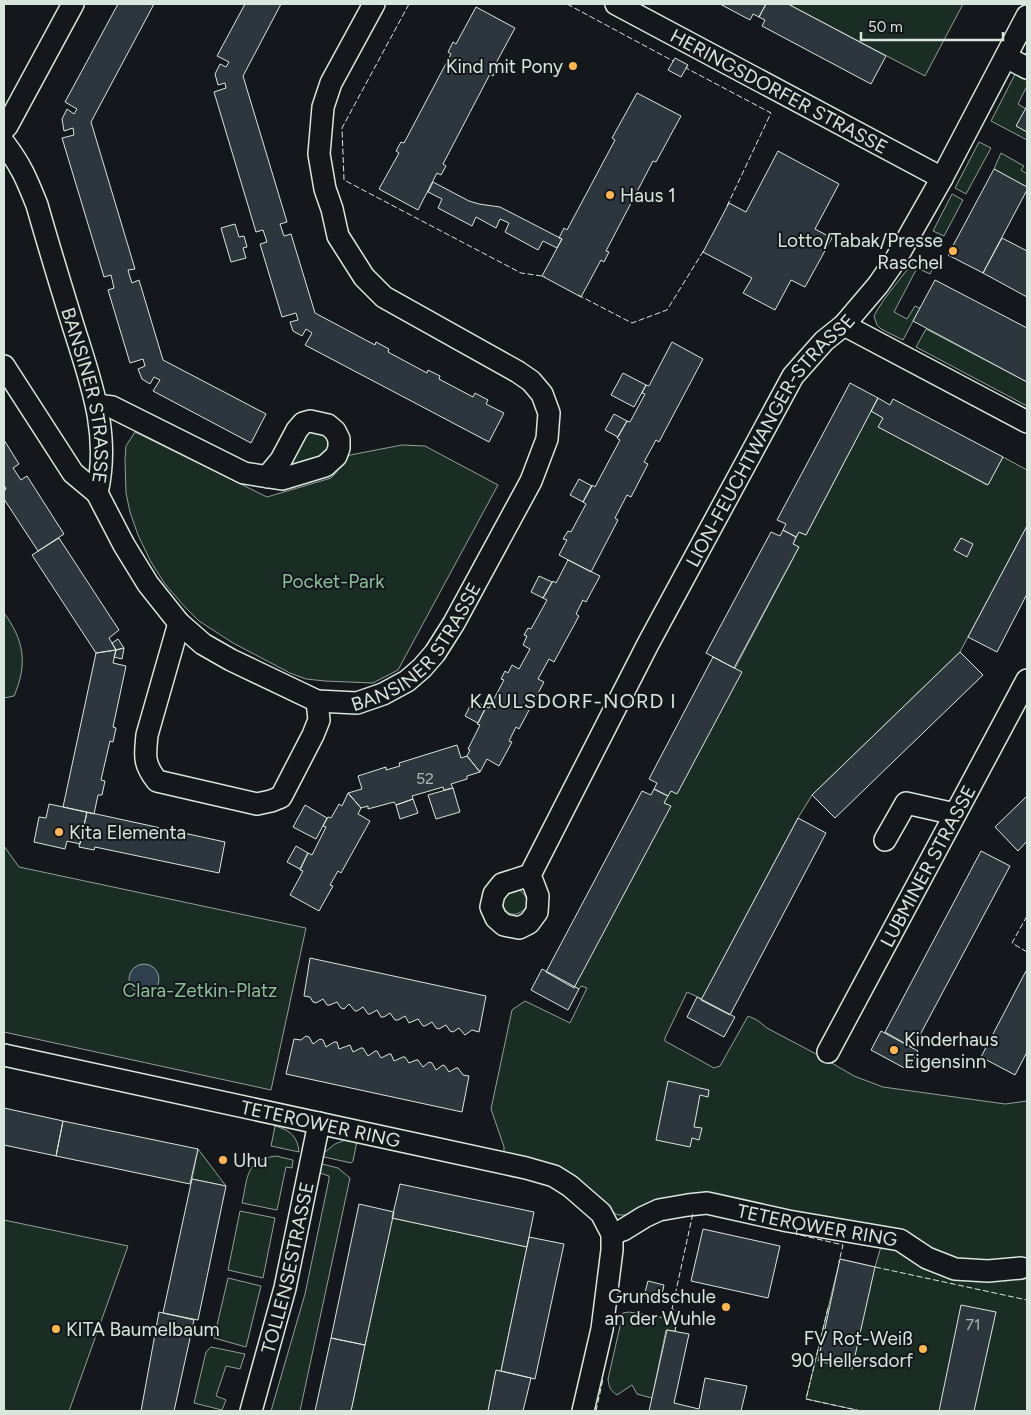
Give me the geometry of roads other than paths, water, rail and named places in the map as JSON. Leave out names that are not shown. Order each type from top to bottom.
[{"type":"street","points":[[4,129],[73,4]]},
{"type":"street","name":"BANSINER STRASSE","points":[[6,151],[27,178],[37,205],[93,386],[100,429],[101,475],[97,493],[148,584],[179,623],[203,644],[230,660],[317,701],[357,703],[383,694],[406,681],[422,668],[435,653],[454,623],[531,481],[547,439],[550,413],[542,394],[531,381],[384,297],[364,277],[338,236],[325,189],[319,154],[323,108],[331,83],[374,4]]},
{"type":"street","name":"HERINGSDORFER STRASSE","points":[[616,4],[942,178]]},
{"type":"street","name":"LION-FEUCHTWANGER-STRASSE","points":[[530,875],[648,644],[792,376],[824,341],[844,325],[878,285],[896,259],[1025,25]]},
{"type":"street","points":[[1006,57],[1027,68]]},
{"type":"street","points":[[844,325],[1027,422]]},
{"type":"street","points":[[4,366],[72,473],[97,493]]},
{"type":"street","points":[[96,405],[112,407],[244,473],[268,477]]},
{"type":"street","points":[[179,623],[148,735],[145,754],[148,769],[157,781],[257,804],[272,801],[281,796],[314,735],[319,720],[317,701]]},
{"type":"street","name":"LUBMINER STRASSE","points":[[828,1052],[1027,680]]},
{"type":"street","points":[[885,840],[906,803],[955,814]]},
{"type":"street","name":"TETEROWER RING","points":[[4,1055],[526,1168],[554,1176],[570,1186],[600,1213],[612,1234],[624,1230],[659,1210],[707,1203],[788,1221],[900,1240],[927,1258],[955,1269],[988,1271],[1022,1268]]},
{"type":"street","name":"TOLLENSESTRASSE","points":[[251,1411],[285,1288],[319,1123]]},
{"type":"street","points":[[583,1411],[602,1329],[612,1250],[612,1234]]},
{"type":"water","points":[[144,964],[155,968],[159,979],[155,990],[144,994],[133,990],[129,979],[133,968]]},
{"type":"place","name":"Kind mit Pony","points":[[573,66]]},
{"type":"place","name":"Haus 1","points":[[610,195]]},
{"type":"place","name":"Lotto/Tabak/Presse Raschel","points":[[953,251]]},
{"type":"place","name":"Kita Elementa","points":[[59,832]]},
{"type":"place","name":"Kinderhaus Eigensinn","points":[[894,1050]]},
{"type":"place","name":"Uhu","points":[[223,1160]]},
{"type":"place","name":"Grundschule an der Wuhle","points":[[726,1307]]},
{"type":"place","name":"KITA Baumelbaum","points":[[56,1329]]},
{"type":"place","name":"FV Rot-Weiß 90 Hellersdorf","points":[[923,1349]]},
{"type":"district","name":"KAULSDORF-NORD I","points":[[573,701]]},
{"type":"park label","name":"Pocket-Park","points":[[333,581]]},
{"type":"park label","name":"Clara-Zetkin-Platz","points":[[200,990]]}]
